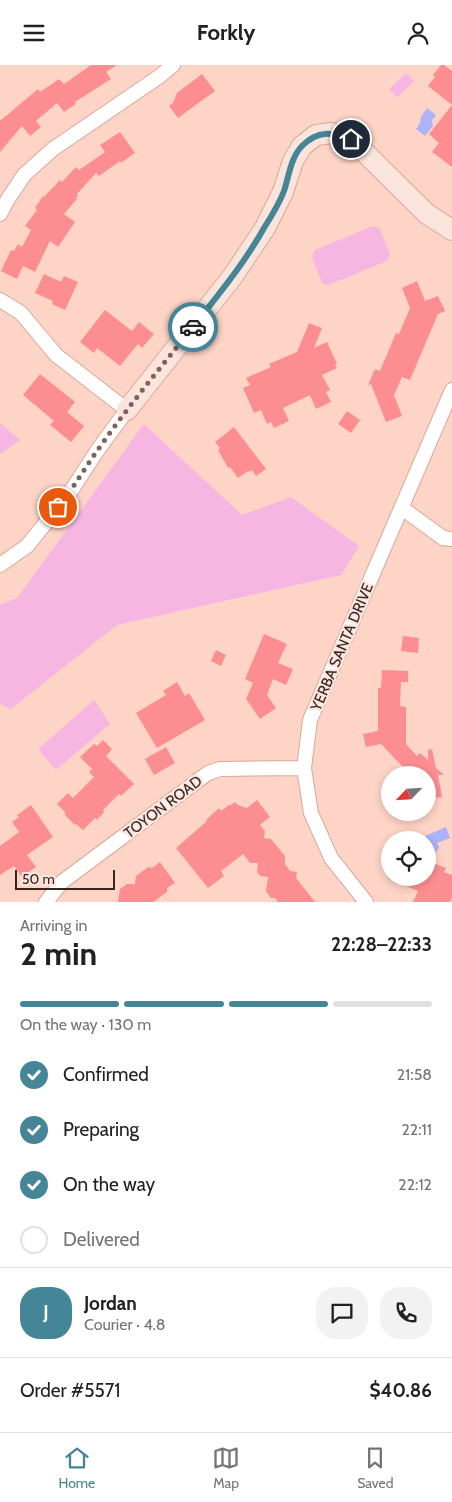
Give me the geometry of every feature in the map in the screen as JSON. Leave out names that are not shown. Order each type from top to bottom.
[{"type":"street","points":[[0,214],[24,175],[53,149],[160,77],[173,65]]},
{"type":"street","points":[[0,565],[27,545],[63,502],[127,410],[233,277],[284,192],[293,161],[302,146],[316,135],[332,133],[351,139],[427,214],[452,230]]},
{"type":"street","points":[[0,300],[21,313],[56,355],[127,410]]},
{"type":"street","name":"YERBA SANTA DRIVE","points":[[366,902],[331,858],[311,813],[304,768],[310,720],[452,390]]},
{"type":"street","points":[[402,508],[443,538],[452,539]]},
{"type":"street","name":"TOYON ROAD","points":[[46,902],[62,882],[208,773],[220,769],[304,768]]},
{"type":"shaded area","points":[[406,73],[414,81],[397,98],[389,89]]},
{"type":"shaded area","points":[[373,226],[380,229],[390,254],[387,261],[328,285],[322,283],[312,257],[315,250]]},
{"type":"shaded area","points":[[0,423],[20,440],[0,454]]},
{"type":"shaded area","points":[[144,424],[242,515],[291,497],[359,546],[341,575],[117,625],[11,709],[0,704],[0,605],[17,598]]},
{"type":"shaded area","points":[[94,700],[110,724],[56,770],[38,749]]},
{"type":"water","points":[[427,108],[436,115],[432,120],[433,126],[425,136],[416,129]]},
{"type":"water","points":[[446,827],[450,838],[437,843],[439,847],[437,852],[436,852],[436,831]]},
{"type":"building","points":[[91,65],[117,65],[106,72],[111,79],[75,102],[76,104],[64,112],[57,103],[36,121],[41,127],[30,136],[22,126],[0,152],[0,121],[38,89],[40,92],[59,79],[64,84]]},
{"type":"building","points":[[441,65],[452,71],[452,105],[428,86],[435,77],[433,75]]},
{"type":"building","points":[[202,74],[215,91],[178,118],[169,106],[173,103],[177,93]]},
{"type":"building","points":[[452,105],[452,167],[432,152],[439,143],[429,134]]},
{"type":"building","points":[[120,132],[135,153],[99,176],[96,173],[77,194],[77,199],[64,214],[75,222],[58,247],[50,241],[35,272],[23,266],[17,279],[1,271],[11,250],[14,251],[18,244],[22,247],[31,230],[25,226],[37,210],[35,208],[43,196],[60,180],[62,182],[76,167],[79,170],[105,152],[100,145]]},
{"type":"building","points":[[44,274],[61,282],[64,276],[78,282],[65,310],[52,304],[53,301],[35,293]]},
{"type":"building","points":[[417,281],[425,301],[438,296],[445,311],[438,314],[410,380],[402,377],[394,395],[402,416],[386,422],[371,384],[368,385],[375,369],[380,371],[396,333],[399,334],[410,308],[402,288]]},
{"type":"building","points":[[105,310],[132,331],[139,322],[154,334],[142,348],[138,344],[120,366],[97,348],[94,353],[80,342]]},
{"type":"building","points":[[309,323],[322,328],[314,348],[327,342],[337,364],[335,365],[337,368],[322,375],[330,390],[326,392],[331,402],[316,409],[310,395],[283,408],[289,421],[274,428],[271,422],[267,424],[261,410],[254,413],[243,388],[250,385],[246,378],[271,367],[269,364],[297,352]]},
{"type":"building","points":[[40,374],[75,402],[67,412],[84,426],[71,442],[50,425],[54,421],[23,395]]},
{"type":"building","points":[[347,411],[360,420],[351,433],[338,424]]},
{"type":"building","points":[[234,427],[266,469],[256,476],[252,470],[238,478],[230,467],[228,468],[218,450],[220,448],[215,442]]},
{"type":"building","points":[[264,634],[287,644],[278,663],[293,669],[286,685],[273,679],[267,695],[276,708],[260,719],[246,699],[253,683],[245,679]]},
{"type":"building","points":[[403,636],[419,638],[418,653],[401,651]]},
{"type":"building","points":[[216,650],[226,655],[221,666],[211,661]]},
{"type":"building","points":[[382,670],[408,671],[408,682],[401,682],[400,706],[406,707],[406,744],[417,756],[420,753],[428,760],[428,750],[432,749],[436,766],[402,766],[381,744],[366,747],[363,734],[378,731],[378,688],[381,688]]},
{"type":"building","points":[[177,682],[185,696],[189,693],[205,720],[157,748],[136,713],[166,695],[163,691]]},
{"type":"building","points":[[103,740],[112,749],[106,756],[134,784],[121,796],[119,794],[103,810],[104,812],[97,820],[95,818],[83,830],[64,814],[66,813],[57,804],[68,793],[73,798],[94,777],[89,772],[92,769],[80,757],[94,744],[97,746]]},
{"type":"building","points":[[166,747],[175,763],[154,775],[145,759]]},
{"type":"building","points":[[436,768],[444,775],[438,775],[442,797],[436,798]]},
{"type":"building","points":[[257,800],[270,817],[260,825],[265,831],[264,838],[271,839],[285,856],[285,864],[290,871],[297,872],[296,878],[315,902],[278,902],[275,898],[271,898],[266,891],[268,877],[260,876],[257,872],[258,863],[250,863],[243,854],[221,871],[224,876],[208,888],[176,848],[219,808],[221,811],[235,802],[247,808]]},
{"type":"building","points":[[31,805],[53,837],[27,855],[36,867],[22,877],[14,866],[0,875],[0,846],[19,832],[12,822],[19,817],[17,815]]},
{"type":"building","points":[[160,862],[175,883],[167,888],[167,892],[153,902],[118,902],[120,889],[127,884],[135,884],[136,876],[148,867],[152,868]]},
{"type":"building","points":[[436,864],[446,868],[444,872],[452,875],[452,898],[450,902],[413,902],[418,891],[406,886],[436,886]]},
{"type":"way so far","points":[[58,507],[127,410],[193,327]]},
{"type":"route","points":[[193,327],[233,277],[264,228],[284,192],[293,161],[302,146],[316,135],[332,133],[351,139]]}]
